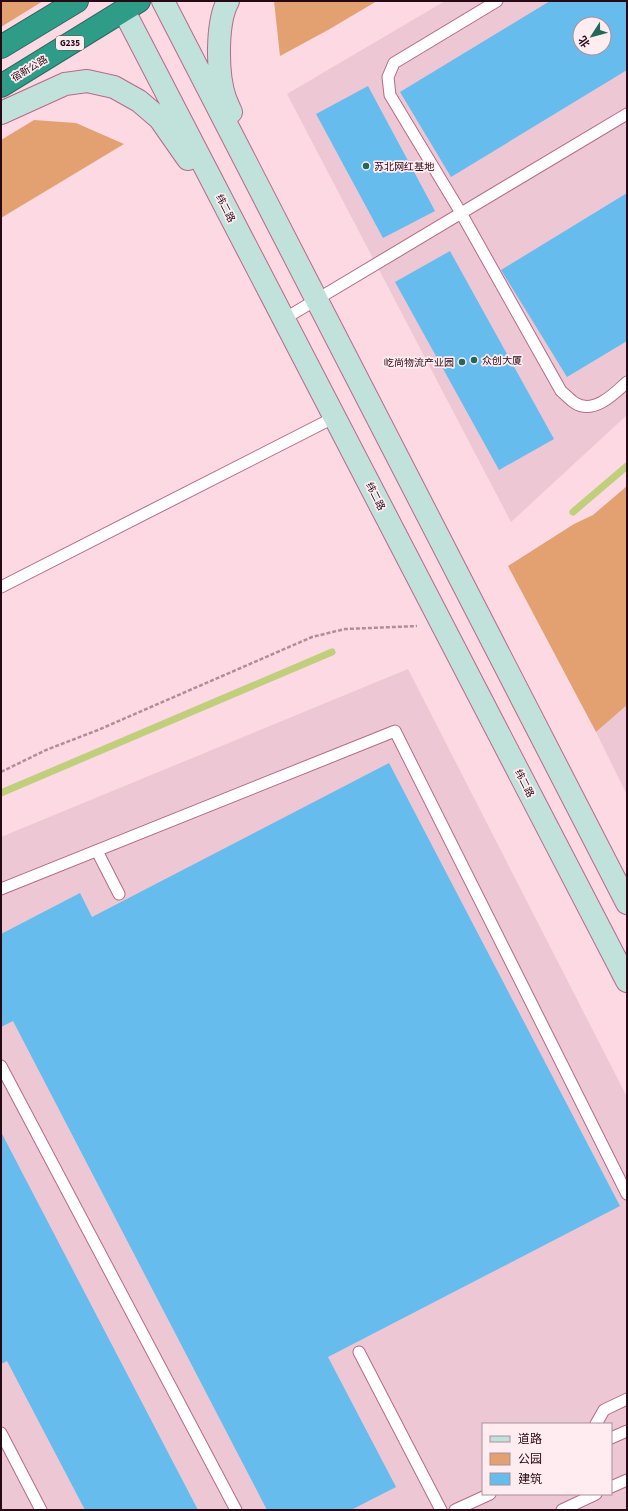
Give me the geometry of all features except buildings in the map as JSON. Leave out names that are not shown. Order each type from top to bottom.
[{"type":"highway","points":[[1,47],[77,1]]},
{"type":"highway","name":"宿新公路","points":[[1,86],[131,6]]},
{"type":"street","points":[[163,1],[627,903]]},
{"type":"street","points":[[228,1],[225,6],[221,28],[219,62],[225,98],[290,248]]},
{"type":"street","name":"纬二路","points":[[131,6],[234,223],[627,981]]},
{"type":"street","points":[[1,113],[64,84],[87,81],[114,87],[139,101],[160,119],[234,223]]},
{"type":"lane","points":[[497,1],[394,63],[388,77],[390,95],[461,213],[561,391],[577,404],[591,406],[607,400],[627,382]]},
{"type":"lane","points":[[284,319],[627,114]]},
{"type":"lane","points":[[1,586],[335,417]]},
{"type":"lane","points":[[1,889],[395,731],[627,1194]]},
{"type":"lane","points":[[97,851],[119,894]]},
{"type":"lane","points":[[1,1066],[236,1510]]},
{"type":"lane","points":[[359,1352],[441,1510]]},
{"type":"lane","points":[[597,1423],[604,1410],[627,1399]]},
{"type":"lane","points":[[612,1438],[627,1430]]},
{"type":"lane","points":[[1,1433],[41,1510]]},
{"type":"lane","points":[[612,1487],[627,1480]]},
{"type":"lane","points":[[455,1510],[488,1495]]},
{"type":"lane","points":[[562,1510],[594,1495]]},
{"type":"path","points":[[1,772],[46,750],[98,730],[312,637],[345,629],[395,628],[442,624]]},
{"type":"shaded area","points":[[445,1],[627,1],[627,415],[511,522],[287,94]]},
{"type":"shaded area","points":[[408,669],[627,1097],[627,1510],[1,1510],[1,837]]},
{"type":"shaded area","points":[[627,705],[627,795],[596,732]]},
{"type":"green space","points":[[1,1],[43,1],[1,27]]},
{"type":"green space","points":[[274,1],[377,1],[280,56]]},
{"type":"green space","points":[[34,120],[76,123],[124,144],[1,218],[1,140]]},
{"type":"green space","points":[[627,486],[627,705],[596,732],[508,566],[574,524],[593,515]]},
{"type":"waterway","points":[[573,512],[627,466]]},
{"type":"waterway","points":[[1,793],[332,652]]},
{"type":"place","name":"苏北网红基地","points":[[366,166]]},
{"type":"place","name":"众创大厦","points":[[474,360]]},
{"type":"place","name":"屹尚物流产业园","points":[[462,362]]}]
